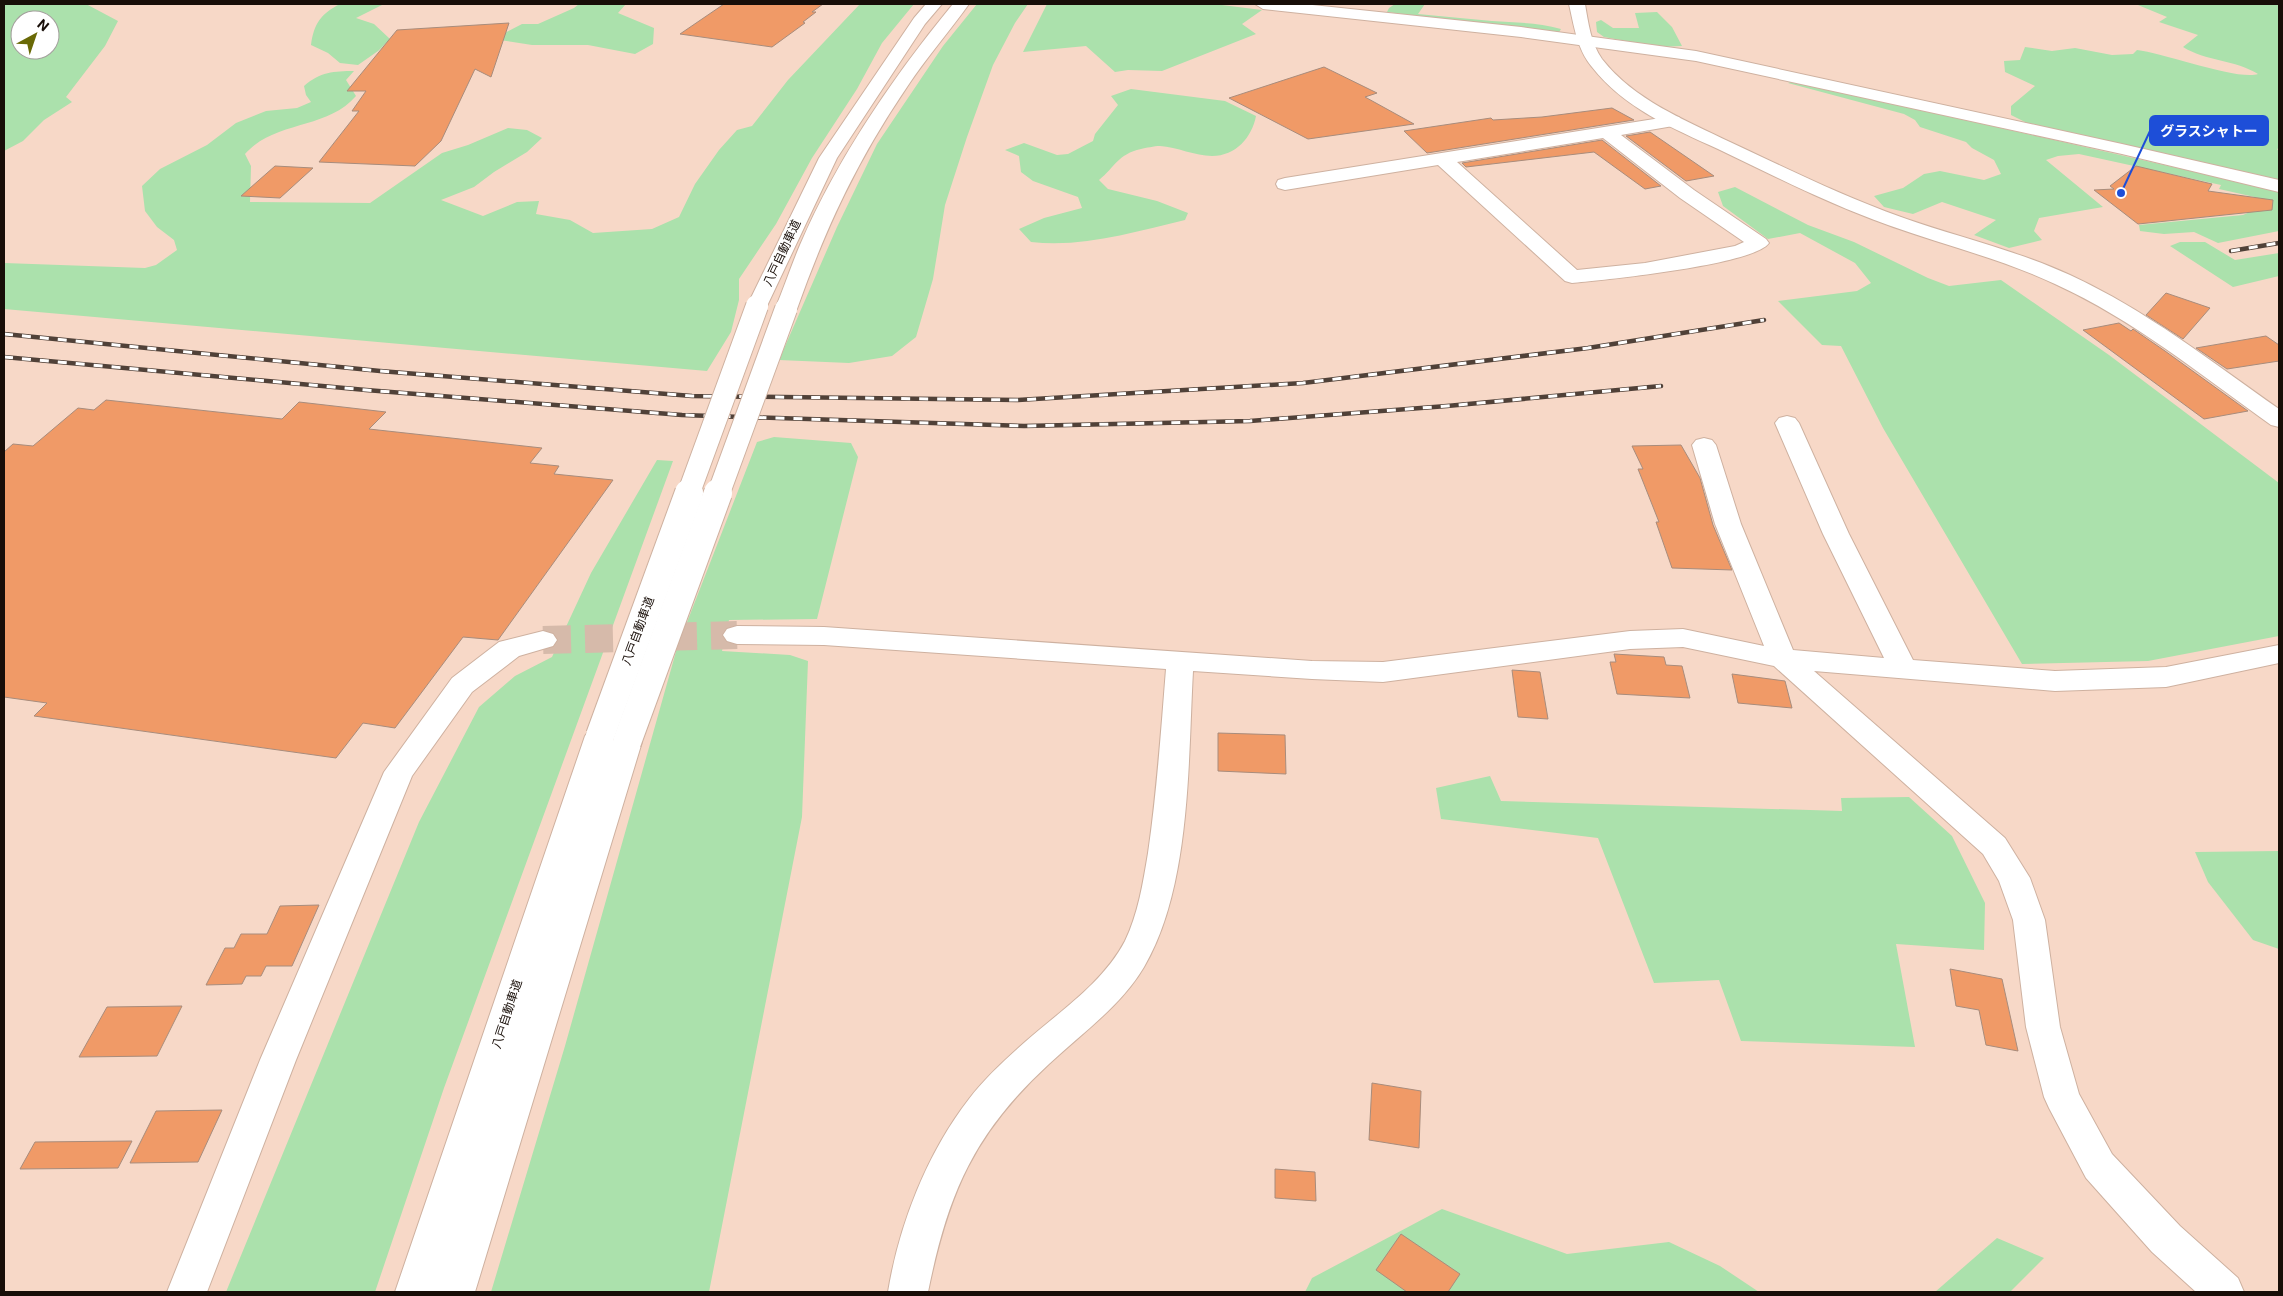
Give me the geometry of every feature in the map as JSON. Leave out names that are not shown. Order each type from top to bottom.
[{"type":"main road","name":"八戸自動車道","points":[[414,1292],[614,739],[756,306],[828,158],[919,20],[934,4]]},
{"type":"main road","name":"八戸自動車道","points":[[455,1292],[614,739],[814,235],[854,160],[890,100],[944,23],[961,4]]},
{"type":"main road","points":[[1263,4],[1586,41],[1696,56],[2122,149],[2279,186]]},
{"type":"main road","points":[[1577,4],[1586,41],[1596,61],[1615,84],[1635,100],[1673,121],[1831,196],[1894,221],[2031,268],[2082,288],[2124,312],[2279,420]]},
{"type":"main road","points":[[1284,184],[1673,121]]},
{"type":"main road","points":[[1443,159],[1572,278],[1645,269],[1740,251],[1759,243],[1688,194],[1608,133]]},
{"type":"main road","points":[[1787,423],[1836,534],[1904,669]]},
{"type":"main road","points":[[1704,445],[1728,524],[1783,659],[1994,846],[2014,878],[2029,920],[2043,1027],[2062,1097],[2099,1166],[2166,1239],[2224,1292]]},
{"type":"main road","points":[[737,635],[824,636],[1180,661],[1383,672],[1630,640],[1683,638],[1783,659],[2056,681],[2166,677],[2279,654]]},
{"type":"main road","points":[[187,1292],[278,1060],[399,772],[462,685],[509,649],[543,640]]},
{"type":"main road","points":[[908,1292],[914,1255],[943,1174],[982,1111],[1034,1055],[1101,995],[1132,959],[1149,925],[1160,875],[1173,786],[1180,661]]},
{"type":"green space","points":[[4,4],[86,4],[118,21],[105,46],[66,97],[72,102],[44,120],[23,141],[4,151]]},
{"type":"green space","points":[[340,4],[384,4],[356,18],[374,24],[390,39],[378,51],[358,65],[340,63],[328,53],[311,45],[316,25],[323,16]]},
{"type":"green space","points":[[579,4],[626,4],[618,13],[654,28],[653,44],[635,54],[588,45],[532,45],[493,39],[522,24],[538,24]]},
{"type":"green space","points":[[860,4],[914,4],[882,43],[857,89],[812,158],[776,224],[739,279],[739,300],[731,332],[707,371],[4,309],[4,263],[145,268],[156,265],[177,250],[174,240],[157,227],[145,211],[142,186],[160,169],[207,145],[236,123],[266,111],[297,108],[311,102],[306,95],[304,86],[322,75],[334,72],[354,71],[346,80],[356,96],[331,115],[271,135],[257,143],[245,154],[251,166],[250,202],[370,203],[442,153],[468,145],[508,128],[527,130],[542,138],[527,152],[474,187],[441,200],[483,216],[517,202],[539,201],[536,214],[570,220],[593,233],[652,229],[679,217],[695,184],[719,150],[737,130],[752,126],[788,80]]},
{"type":"green space","points":[[977,4],[1028,4],[1015,23],[993,65],[967,137],[945,205],[933,279],[916,337],[892,356],[849,363],[779,360],[837,227],[877,144],[943,46]]},
{"type":"green space","points":[[1047,4],[1214,4],[1262,10],[1242,24],[1256,34],[1162,71],[1128,70],[1115,72],[1086,46],[1023,52]]},
{"type":"green space","points":[[1395,4],[1425,4],[1418,14],[1535,24],[1561,29],[1558,34],[1387,12]]},
{"type":"green space","points":[[2279,4],[2279,148],[2277,149],[2279,152],[2279,182],[2031,125],[2011,115],[2011,106],[2035,86],[2005,72],[2004,61],[2020,60],[2025,47],[2052,51],[2075,48],[2112,55],[2133,54],[2137,50],[2235,74],[2258,74],[2240,66],[2192,52],[2183,47],[2198,35],[2159,22],[2167,17],[2138,5]]},
{"type":"green space","points":[[1657,12],[1672,27],[1682,46],[1659,47],[1604,37],[1597,32],[1596,22],[1601,20],[1613,28],[1639,28],[1635,13]]},
{"type":"green space","points":[[1793,81],[2279,191],[2279,231],[2218,243],[2194,232],[2164,234],[2140,231],[2139,225],[2243,215],[2264,206],[2259,198],[2219,189],[2221,185],[2079,154],[2058,156],[2046,160],[2103,207],[2039,218],[2034,231],[2042,240],[2009,248],[1974,235],[1996,220],[1942,202],[1913,214],[1884,207],[1874,196],[1903,188],[1924,174],[1940,171],[1984,180],[2001,174],[1994,160],[1972,148],[1966,142],[1920,127],[1915,120],[1904,114],[1788,83]]},
{"type":"green space","points":[[1131,89],[1225,101],[1256,116],[1254,124],[1242,144],[1228,153],[1212,156],[1199,155],[1160,146],[1141,149],[1127,154],[1099,180],[1108,189],[1157,201],[1188,213],[1185,220],[1089,241],[1070,243],[1031,242],[1019,229],[1044,218],[1082,208],[1078,197],[1033,181],[1021,172],[1019,156],[1005,150],[1024,143],[1057,155],[1068,154],[1093,141],[1095,134],[1118,105],[1111,96]]},
{"type":"green space","points":[[1735,187],[1808,225],[1854,242],[1928,278],[1949,286],[2001,280],[2109,355],[2279,483],[2279,636],[2148,661],[2022,664],[1883,428],[1841,346],[1822,345],[1778,301],[1857,291],[1871,283],[1855,263],[1800,233],[1768,239],[1723,206],[1718,192]]},
{"type":"green space","points":[[2180,242],[2205,242],[2235,260],[2279,253],[2279,276],[2233,287],[2170,246]]},
{"type":"green space","points":[[774,437],[851,443],[858,457],[817,619],[729,620],[722,651],[790,655],[808,661],[802,817],[709,1292],[491,1292],[565,1046],[677,648],[757,442]]},
{"type":"green space","points":[[657,460],[673,461],[444,1088],[375,1292],[226,1292],[419,822],[479,707],[515,676],[552,657],[591,573]]},
{"type":"green space","points":[[1490,776],[1501,801],[1842,811],[1841,798],[1909,797],[1952,836],[1985,903],[1984,950],[1896,944],[1915,1047],[1741,1041],[1719,980],[1654,983],[1598,838],[1441,819],[1436,788]]},
{"type":"green space","points":[[2279,851],[2279,949],[2253,940],[2208,882],[2195,852]]},
{"type":"green space","points":[[1442,1209],[1567,1254],[1669,1242],[1720,1266],[1759,1292],[1305,1292],[1312,1278]]},
{"type":"green space","points":[[1997,1238],[2044,1258],[2010,1292],[1935,1292]]},
{"type":"building","points":[[724,4],[823,4],[812,12],[816,12],[803,22],[805,23],[772,47],[680,34]]},
{"type":"building","points":[[509,23],[491,77],[475,69],[441,141],[415,166],[319,162],[359,111],[352,111],[366,91],[347,91],[397,30]]},
{"type":"building","points":[[1324,67],[1377,93],[1365,97],[1414,124],[1308,139],[1229,98]]},
{"type":"building","points":[[1612,108],[1634,120],[1427,153],[1404,131],[1491,118],[1493,120],[1542,117]]},
{"type":"building","points":[[1650,132],[1714,176],[1686,181],[1626,136]]},
{"type":"building","points":[[1602,140],[1661,186],[1645,189],[1594,152],[1466,167],[1462,163]]},
{"type":"building","points":[[275,166],[313,168],[280,198],[241,196]]},
{"type":"building","points":[[2136,166],[2212,184],[2208,191],[2273,200],[2272,210],[2138,224],[2094,190],[2114,189],[2110,186]]},
{"type":"building","points":[[2166,293],[2210,308],[2183,339],[2146,315]]},
{"type":"building","points":[[2119,323],[2131,331],[2133,329],[2248,411],[2204,419],[2083,330]]},
{"type":"building","points":[[2266,336],[2279,345],[2279,361],[2227,369],[2196,348]]},
{"type":"building","points":[[106,400],[282,419],[299,402],[386,412],[369,429],[542,448],[530,463],[559,466],[554,474],[613,480],[498,640],[463,637],[395,728],[363,723],[336,758],[34,716],[47,703],[4,697],[4,452],[13,444],[33,446],[78,408],[94,410]]},
{"type":"building","points":[[1681,445],[1700,478],[1713,525],[1732,570],[1672,568],[1656,522],[1659,522],[1638,469],[1643,469],[1632,446]]},
{"type":"building","points":[[1614,654],[1664,657],[1666,665],[1682,666],[1690,698],[1617,694],[1610,662],[1616,662]]},
{"type":"building","points":[[1512,670],[1540,672],[1548,719],[1518,717]]},
{"type":"building","points":[[1732,674],[1785,681],[1792,708],[1738,703]]},
{"type":"building","points":[[1218,733],[1285,735],[1286,774],[1218,771]]},
{"type":"building","points":[[319,905],[292,966],[266,966],[261,976],[246,976],[242,984],[206,985],[225,948],[234,948],[241,934],[267,934],[280,906]]},
{"type":"building","points":[[1950,969],[2002,979],[2018,1051],[1986,1045],[1979,1010],[1956,1006]]},
{"type":"building","points":[[182,1006],[157,1056],[79,1057],[107,1007]]},
{"type":"building","points":[[1372,1083],[1421,1091],[1419,1148],[1369,1140]]},
{"type":"building","points":[[222,1110],[198,1162],[130,1163],[156,1111]]},
{"type":"building","points":[[132,1141],[118,1168],[20,1169],[35,1142]]},
{"type":"building","points":[[1275,1169],[1315,1172],[1316,1201],[1275,1198]]},
{"type":"building","points":[[1401,1234],[1460,1274],[1448,1292],[1407,1292],[1376,1270]]},
{"type":"tunnel","points":[[543,640],[737,635]]},
{"type":"railway","points":[[2231,251],[2279,243]]},
{"type":"railway","points":[[4,334],[380,371],[692,396],[1018,400],[1303,383],[1588,348],[1764,320]]},
{"type":"railway","points":[[4,357],[366,390],[682,415],[1024,426],[1250,421],[1447,406],[1661,386]]},
{"type":"place","name":"グラスシャトー","points":[[2121,193]]}]
